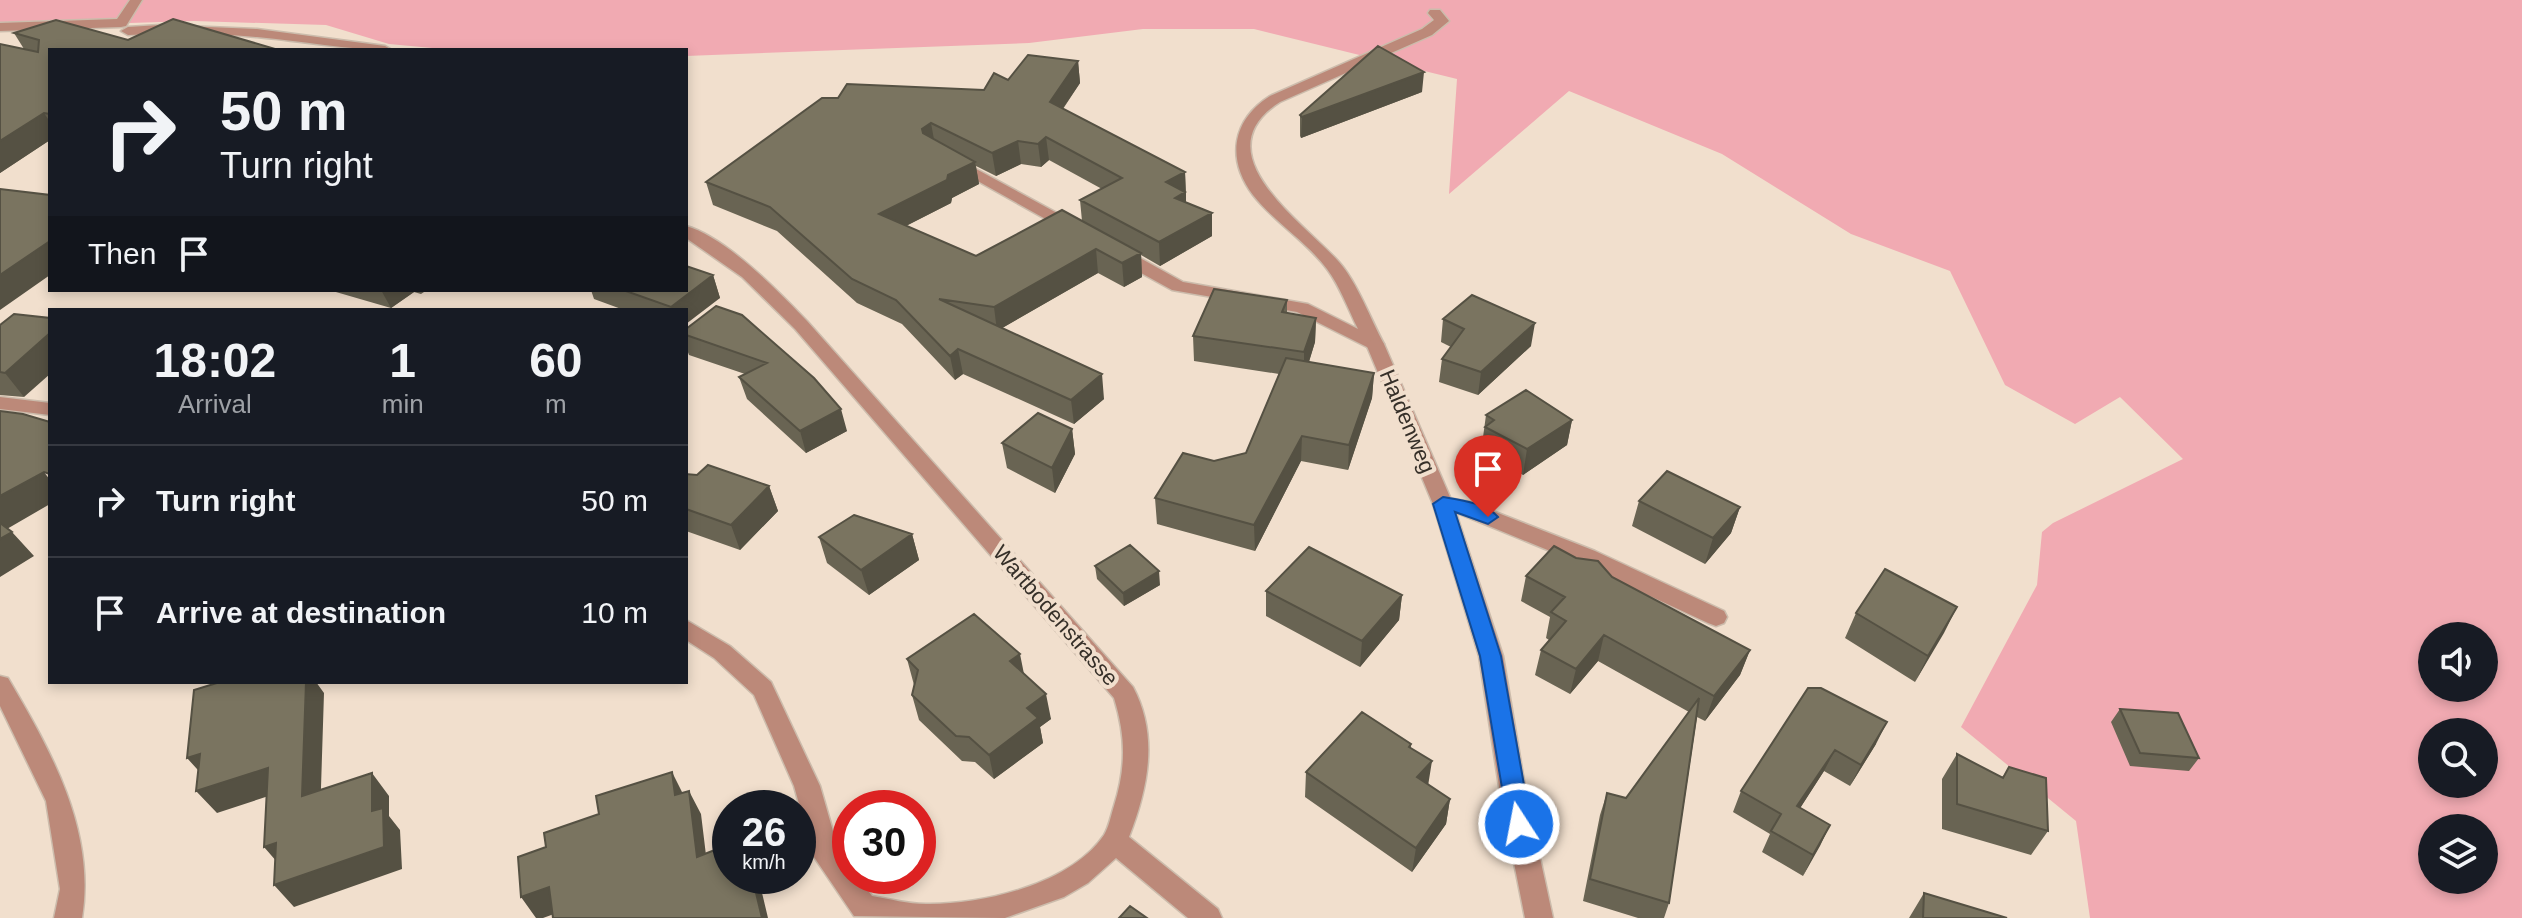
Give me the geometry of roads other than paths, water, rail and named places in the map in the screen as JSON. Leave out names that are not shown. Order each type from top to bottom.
[{"type":"street","points":[[125,27],[136,0]]},
{"type":"street","name":"Haldenweg","points":[[1435,13],[1442,21],[1427,32],[1264,106],[1245,130],[1242,152],[1259,192],[1335,267],[1375,344],[1443,504],[1491,656],[1513,793],[1539,918]]},
{"type":"street","points":[[0,27],[221,28],[309,37],[373,48]]},
{"type":"street","points":[[125,27],[138,48]]},
{"type":"street","name":"Haldenweg","points":[[937,153],[1178,286],[1302,308],[1375,344]]},
{"type":"street","name":"Wartbodenstrasse","points":[[688,232],[712,245],[751,274],[813,336],[1125,694],[1138,734],[1137,774],[1115,841],[1088,869],[1064,883],[993,912],[927,917],[864,907],[827,857],[807,786],[763,689],[722,652],[688,630]]},
{"type":"street","points":[[0,403],[48,409]]},
{"type":"street","points":[[1443,504],[1463,507],[1587,557],[1716,617]]},
{"type":"street","points":[[0,685],[27,732],[59,801],[73,889],[68,918]]},
{"type":"street","points":[[1115,841],[1208,918]]}]
